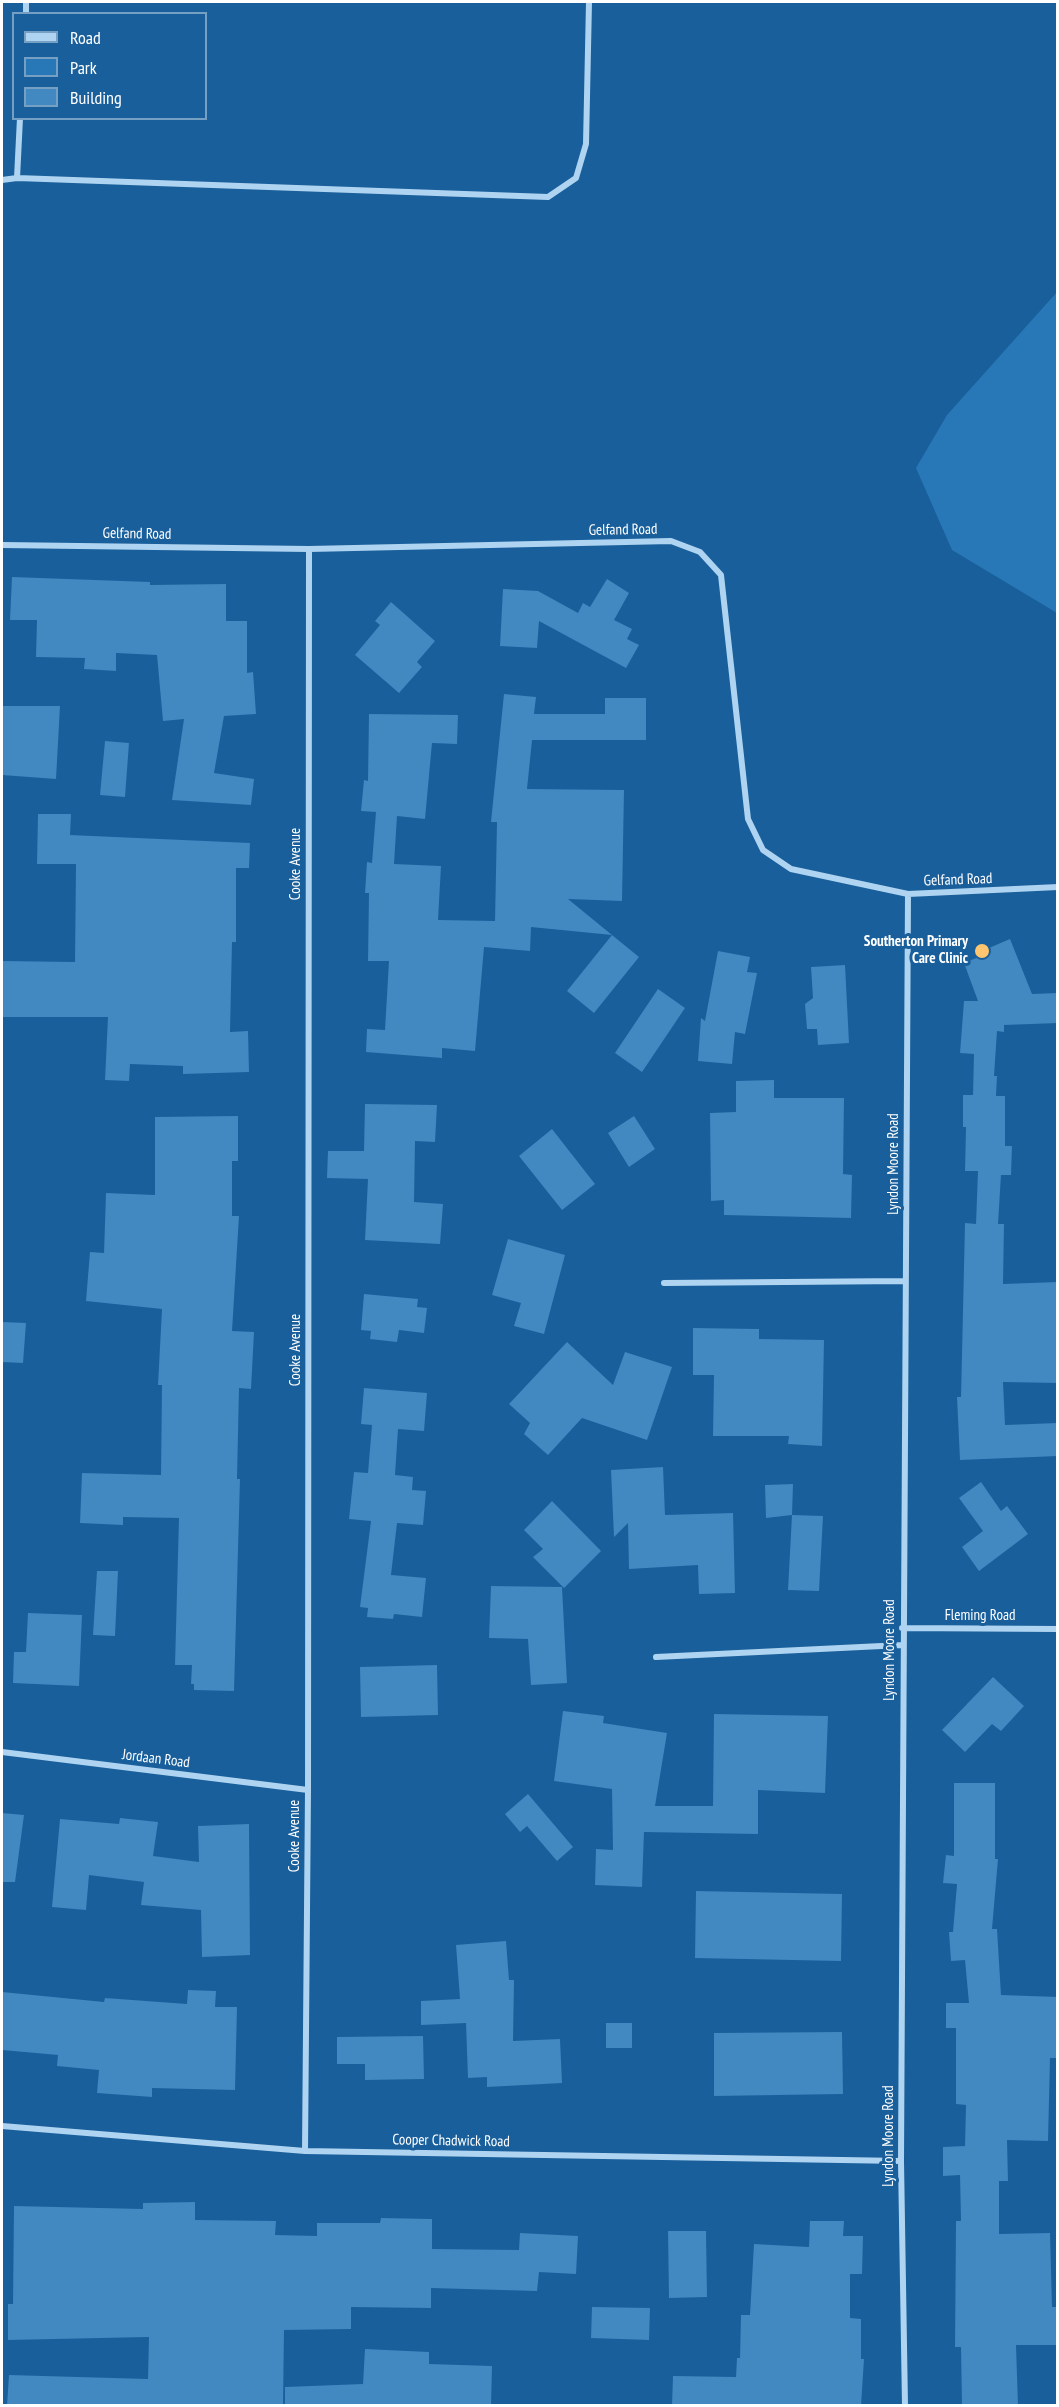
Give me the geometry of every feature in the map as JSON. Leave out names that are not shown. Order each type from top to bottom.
[{"type":"street","points":[[2,180],[16,178],[548,196],[576,178],[586,144],[589,2]]},
{"type":"street","points":[[16,178],[20,120]]},
{"type":"street","name":"Gelfand Road","points":[[2,545],[309,549],[670,541],[700,552],[721,575],[748,819],[763,850],[791,869],[908,894],[1058,887]]},
{"type":"street","name":"Cooke Avenue","points":[[305,2151],[308,1790],[309,549]]},
{"type":"street","name":"Lyndon Moore Road","points":[[905,2406],[901,2162],[902,1628],[908,894]]},
{"type":"street","points":[[664,1283],[905,1281]]},
{"type":"street","name":"Fleming Road","points":[[902,1628],[1058,1629]]},
{"type":"street","points":[[656,1657],[902,1645]]},
{"type":"street","name":"Jordaan Road","points":[[2,1752],[308,1790]]},
{"type":"street","name":"Cooper Chadwick Road","points":[[2,2126],[305,2151],[901,2162]]},
{"type":"green space","points":[[1057,292],[1057,613],[952,550],[916,468],[947,415]]},
{"type":"building","points":[[12,577],[150,582],[150,585],[226,584],[226,621],[247,621],[247,673],[253,672],[256,714],[224,716],[214,773],[254,779],[251,805],[172,800],[184,719],[163,721],[157,655],[116,653],[116,671],[84,669],[85,658],[36,657],[37,620],[10,620]]},
{"type":"building","points":[[607,579],[629,593],[614,620],[632,629],[627,639],[639,645],[626,668],[539,621],[537,648],[500,646],[503,589],[538,591],[578,613],[583,603],[590,607]]},
{"type":"building","points":[[391,602],[435,641],[417,662],[422,667],[399,693],[355,655],[380,625],[375,621]]},
{"type":"building","points":[[504,694],[536,697],[534,714],[605,714],[605,698],[646,698],[646,740],[532,740],[527,789],[624,790],[622,901],[568,899],[612,935],[531,927],[530,951],[484,947],[475,1051],[442,1048],[442,1058],[366,1052],[367,1029],[385,1030],[389,961],[368,961],[369,893],[365,893],[367,862],[372,863],[376,812],[361,811],[364,780],[368,781],[369,714],[458,715],[457,744],[432,743],[425,819],[397,816],[394,864],[441,866],[438,920],[495,921],[497,822],[491,822]]},
{"type":"building","points":[[2,706],[60,706],[56,779],[2,775]]},
{"type":"building","points":[[105,741],[129,743],[125,797],[100,795]]},
{"type":"building","points":[[38,814],[71,814],[70,835],[250,843],[249,868],[236,868],[236,942],[232,942],[230,1032],[248,1031],[249,1072],[183,1074],[183,1066],[130,1064],[129,1081],[105,1080],[108,1017],[2,1017],[2,961],[75,962],[76,864],[37,864]]},
{"type":"building","points":[[612,935],[639,957],[594,1013],[567,991]]},
{"type":"building","points":[[1010,939],[1032,994],[1058,993],[1058,1023],[1004,1025],[1004,1032],[997,1031],[994,1076],[997,1076],[996,1096],[1005,1096],[1005,1146],[1012,1146],[1011,1175],[1001,1175],[998,1224],[1004,1224],[1003,1284],[1058,1282],[1058,1383],[1003,1382],[1005,1425],[1058,1423],[1058,1456],[960,1460],[957,1397],[961,1397],[965,1223],[976,1224],[978,1171],[965,1171],[966,1127],[963,1127],[963,1095],[973,1095],[974,1054],[960,1053],[964,1001],[978,1001],[964,963],[986,954],[982,951]]},
{"type":"building","points":[[718,951],[750,957],[747,972],[757,973],[745,1034],[735,1032],[732,1064],[698,1061],[701,1018],[705,1021]]},
{"type":"building","points":[[845,965],[849,1043],[818,1045],[817,1029],[807,1029],[805,1004],[813,998],[811,967]]},
{"type":"building","points":[[658,989],[685,1008],[642,1072],[615,1053]]},
{"type":"building","points":[[774,1080],[774,1098],[844,1098],[843,1174],[852,1175],[851,1218],[724,1215],[724,1200],[711,1201],[710,1113],[736,1112],[736,1081]]},
{"type":"building","points":[[365,1104],[437,1105],[435,1142],[415,1141],[414,1202],[443,1204],[440,1244],[365,1240],[368,1179],[327,1178],[328,1151],[364,1151]]},
{"type":"building","points":[[238,1116],[238,1161],[232,1161],[232,1216],[239,1216],[232,1331],[254,1332],[251,1389],[239,1388],[237,1479],[240,1479],[234,1691],[194,1690],[194,1684],[191,1684],[192,1665],[175,1665],[179,1518],[123,1517],[123,1525],[80,1523],[82,1473],[161,1475],[162,1385],[158,1385],[162,1309],[86,1301],[90,1252],[104,1253],[106,1193],[155,1195],[155,1117]]},
{"type":"building","points":[[634,1116],[655,1149],[629,1167],[608,1133]]},
{"type":"building","points":[[552,1129],[595,1184],[562,1210],[519,1156]]},
{"type":"building","points":[[508,1239],[565,1255],[544,1334],[514,1326],[521,1303],[492,1295]]},
{"type":"building","points":[[364,1294],[418,1299],[417,1307],[427,1308],[424,1333],[399,1330],[397,1342],[370,1339],[371,1331],[361,1330]]},
{"type":"building","points":[[2,1322],[26,1323],[23,1363],[2,1362]]},
{"type":"building","points":[[693,1328],[759,1329],[759,1339],[824,1340],[822,1446],[788,1444],[789,1436],[713,1436],[714,1375],[693,1375]]},
{"type":"building","points":[[567,1342],[613,1385],[625,1352],[672,1367],[647,1440],[582,1418],[548,1455],[524,1434],[530,1423],[509,1404]]},
{"type":"building","points":[[364,1388],[427,1393],[424,1431],[398,1429],[395,1475],[413,1477],[412,1490],[426,1491],[423,1525],[397,1523],[391,1575],[426,1578],[422,1617],[394,1614],[393,1619],[367,1617],[368,1608],[360,1607],[371,1521],[349,1519],[354,1472],[368,1473],[372,1425],[361,1424]]},
{"type":"building","points":[[663,1467],[665,1515],[733,1513],[735,1593],[699,1594],[698,1565],[629,1569],[628,1523],[614,1537],[611,1470]]},
{"type":"building","points":[[981,1482],[1001,1511],[1007,1506],[1028,1534],[979,1571],[962,1547],[983,1531],[959,1498]]},
{"type":"building","points":[[793,1484],[792,1515],[766,1518],[765,1485]]},
{"type":"building","points":[[552,1501],[601,1551],[564,1588],[533,1557],[543,1549],[524,1530]]},
{"type":"building","points":[[792,1515],[823,1516],[819,1591],[788,1590]]},
{"type":"building","points":[[97,1571],[118,1571],[115,1636],[93,1635]]},
{"type":"building","points":[[491,1586],[562,1587],[567,1683],[531,1685],[528,1639],[489,1638]]},
{"type":"building","points":[[28,1613],[82,1615],[79,1686],[13,1683],[14,1652],[26,1652]]},
{"type":"building","points":[[437,1665],[438,1715],[361,1717],[360,1667]]},
{"type":"building","points":[[993,1677],[1024,1706],[1001,1731],[992,1724],[965,1752],[942,1730]]},
{"type":"building","points":[[563,1711],[604,1716],[603,1723],[667,1733],[655,1806],[713,1806],[714,1714],[828,1716],[825,1793],[758,1790],[758,1834],[644,1832],[642,1887],[595,1885],[596,1849],[613,1850],[612,1789],[554,1781]]},
{"type":"building","points":[[954,1783],[995,1783],[995,1859],[998,1859],[992,1929],[997,1929],[1001,1995],[1058,1997],[1058,2058],[1050,2058],[1048,2141],[1007,2140],[1008,2181],[999,2181],[999,2234],[1050,2233],[1052,2307],[1058,2307],[1058,2345],[1016,2345],[1018,2406],[962,2406],[961,2347],[955,2347],[956,2221],[961,2221],[960,2175],[943,2176],[943,2147],[965,2146],[966,2105],[956,2104],[956,2028],[946,2028],[946,2003],[969,2003],[965,1960],[951,1961],[949,1932],[953,1932],[957,1884],[943,1883],[946,1855],[954,1856]]},
{"type":"building","points":[[528,1794],[573,1847],[557,1861],[527,1826],[520,1832],[505,1814]]},
{"type":"building","points":[[2,1813],[24,1815],[15,1882],[2,1882]]},
{"type":"building","points":[[120,1818],[158,1822],[153,1856],[199,1862],[198,1826],[249,1824],[250,1955],[202,1957],[201,1910],[141,1905],[144,1882],[89,1875],[86,1910],[52,1907],[60,1819],[119,1824]]},
{"type":"building","points":[[696,1891],[842,1894],[841,1961],[695,1958]]},
{"type":"building","points":[[506,1941],[509,1980],[514,1980],[513,2041],[560,2039],[562,2083],[487,2087],[487,2077],[468,2078],[466,2023],[421,2025],[421,2001],[460,1999],[456,1945]]},
{"type":"building","points":[[188,1990],[216,1991],[215,2007],[237,2007],[235,2090],[152,2088],[152,2097],[97,2093],[99,2070],[57,2066],[58,2055],[2,2050],[2,1992],[104,2002],[105,1998],[187,2004]]},
{"type":"building","points":[[606,2023],[632,2023],[632,2048],[606,2048]]},
{"type":"building","points":[[842,2032],[843,2094],[714,2096],[714,2033]]},
{"type":"building","points":[[423,2036],[424,2079],[365,2080],[365,2064],[337,2064],[337,2037]]},
{"type":"building","points":[[195,2202],[195,2220],[276,2221],[275,2235],[317,2236],[317,2223],[380,2223],[381,2218],[432,2219],[432,2249],[519,2250],[520,2233],[578,2236],[576,2274],[539,2272],[537,2291],[431,2288],[431,2308],[351,2307],[351,2329],[284,2330],[283,2406],[7,2406],[9,2375],[148,2379],[149,2337],[8,2340],[8,2304],[13,2304],[14,2206],[143,2209],[143,2203]]},
{"type":"building","points":[[810,2221],[844,2221],[843,2236],[863,2236],[862,2274],[850,2274],[850,2318],[861,2319],[861,2359],[864,2359],[861,2406],[672,2406],[673,2376],[736,2377],[737,2358],[740,2358],[741,2315],[750,2315],[754,2244],[809,2247]]},
{"type":"building","points":[[668,2231],[706,2231],[707,2297],[669,2298]]},
{"type":"building","points":[[592,2307],[650,2308],[649,2340],[591,2338]]},
{"type":"building","points":[[365,2349],[429,2352],[429,2364],[492,2366],[491,2406],[285,2406],[285,2387],[363,2384]]},
{"type":"place","name":"Southerton Primary Care Clinic","points":[[982,951]]}]
